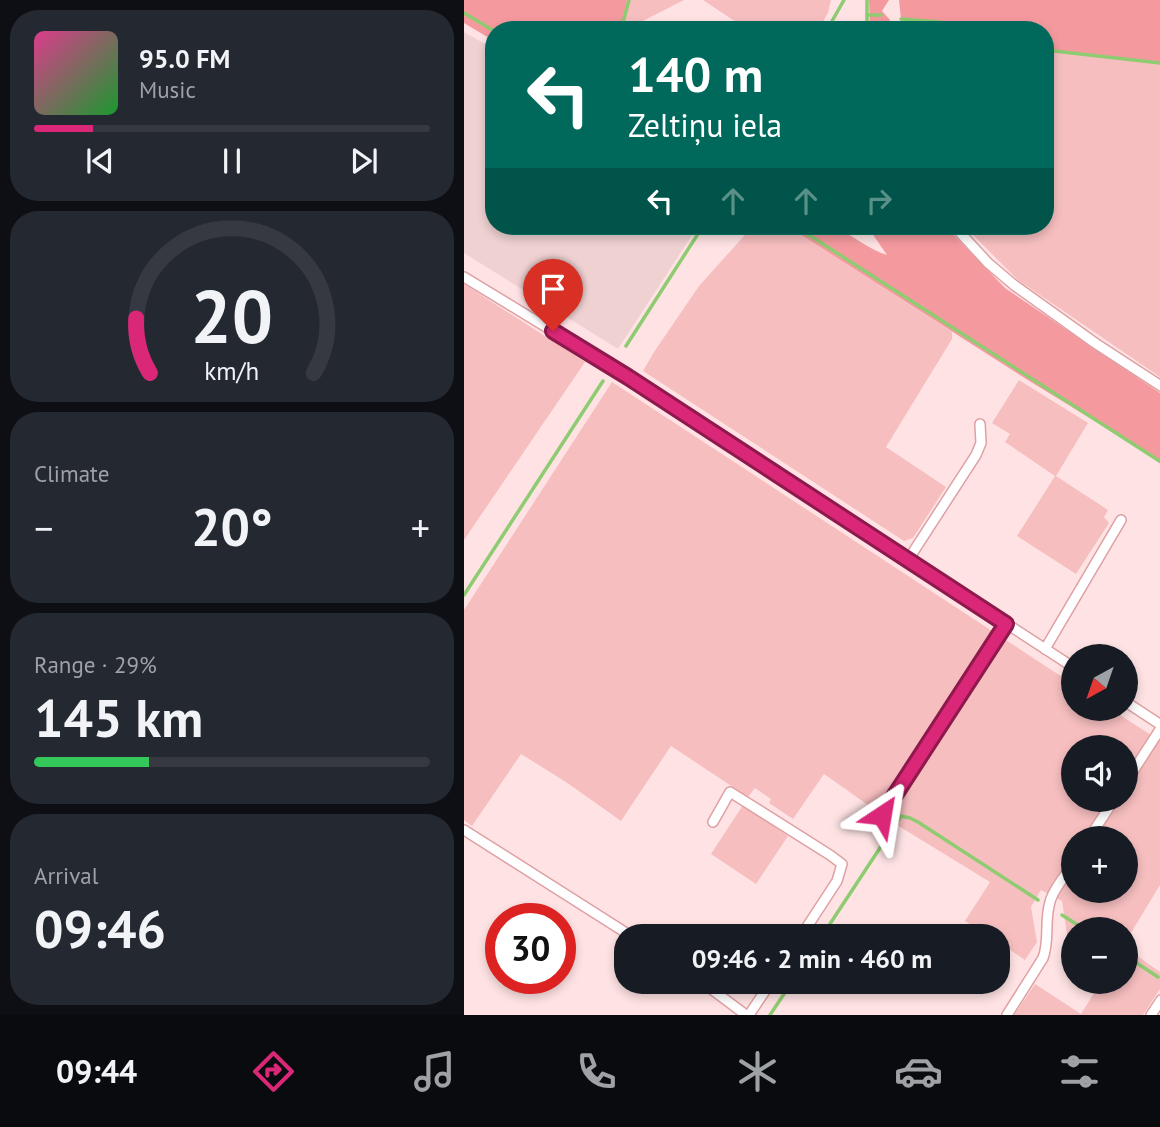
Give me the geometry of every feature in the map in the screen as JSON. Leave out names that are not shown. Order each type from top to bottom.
[{"type":"street","points":[[962,235],[988,263],[1014,285],[1160,386]]},
{"type":"street","points":[[464,277],[628,377],[1061,659]]},
{"type":"street","points":[[908,560],[976,455],[981,443],[980,424]]},
{"type":"street","points":[[1045,649],[1121,520]]},
{"type":"street","points":[[882,815],[1006,624]]},
{"type":"street","points":[[1138,711],[1160,727],[1138,763]]},
{"type":"street","points":[[712,822],[730,792],[842,864],[837,881],[809,924]]},
{"type":"street","points":[[464,830],[614,925]]},
{"type":"street","points":[[1007,1015],[1043,958],[1047,948],[1046,922],[1050,900],[1061,883]]},
{"type":"street","points":[[719,994],[748,1015],[763,994]]},
{"type":"street","points":[[1151,1015],[1160,1000]]},
{"type":"shaded area","points":[[464,0],[627,0],[623,21],[485,21],[485,36],[464,23]]},
{"type":"shaded area","points":[[627,0],[684,0],[643,21],[623,21]]},
{"type":"shaded area","points":[[703,0],[831,0],[823,21],[734,21]]},
{"type":"shaded area","points":[[869,0],[889,0],[882,11],[890,21],[870,21]]},
{"type":"shaded area","points":[[899,0],[1160,0],[1160,63],[1054,51],[1054,21],[901,19]]},
{"type":"shaded area","points":[[464,32],[485,44],[485,235],[692,235],[618,349],[464,253]]},
{"type":"shaded area","points":[[1054,51],[1160,63],[1160,377],[1018,280],[973,235],[1054,235]]},
{"type":"shaded area","points":[[801,235],[952,332],[952,339],[886,447],[946,487],[913,538],[904,541],[643,371],[699,286],[744,236]]},
{"type":"shaded area","points":[[801,235],[849,235],[887,255],[873,235],[954,235],[1005,288],[1160,393],[1160,461]]},
{"type":"shaded area","points":[[464,284],[585,362],[464,540]]},
{"type":"shaded area","points":[[1019,380],[1088,423],[1056,476],[1108,510],[1104,517],[1109,523],[1076,574],[1017,536],[1055,476],[1005,442],[1010,434],[992,423]]},
{"type":"shaded area","points":[[612,382],[1061,676],[1061,721],[1129,721],[1160,741],[1160,885],[1138,921],[1138,917],[1064,917],[1062,903],[1138,903],[1138,826],[1061,826],[1061,900],[1041,890],[1031,907],[1037,942],[1025,960],[1010,950],[1010,924],[970,924],[965,921],[990,882],[892,822],[824,774],[793,819],[769,803],[771,799],[755,788],[748,797],[671,746],[621,821],[521,754],[472,826],[464,820],[464,610]]},
{"type":"shaded area","points":[[743,805],[788,836],[756,884],[711,854]]},
{"type":"shaded area","points":[[1138,956],[1160,972],[1160,989],[1143,1015],[1014,1015],[1035,984],[1081,1014],[1094,994],[1138,994]]},
{"type":"waterway","points":[[623,21],[629,0]]},
{"type":"waterway","points":[[832,21],[844,0]]},
{"type":"waterway","points":[[867,0],[867,21]]},
{"type":"waterway","points":[[464,13],[485,26]]},
{"type":"waterway","points":[[867,15],[881,15]]},
{"type":"waterway","points":[[901,19],[926,21]]},
{"type":"waterway","points":[[1054,51],[1161,63]]},
{"type":"waterway","points":[[626,346],[697,235]]},
{"type":"waterway","points":[[809,235],[1161,462]]},
{"type":"waterway","points":[[464,595],[603,381]]},
{"type":"waterway","points":[[830,924],[901,816],[918,822],[1038,900]]},
{"type":"waterway","points":[[1138,964],[1158,977]]},
{"type":"waterway","points":[[770,1015],[784,994]]},
{"type":"route","points":[[553,331],[628,377],[1006,624],[882,815]]}]
